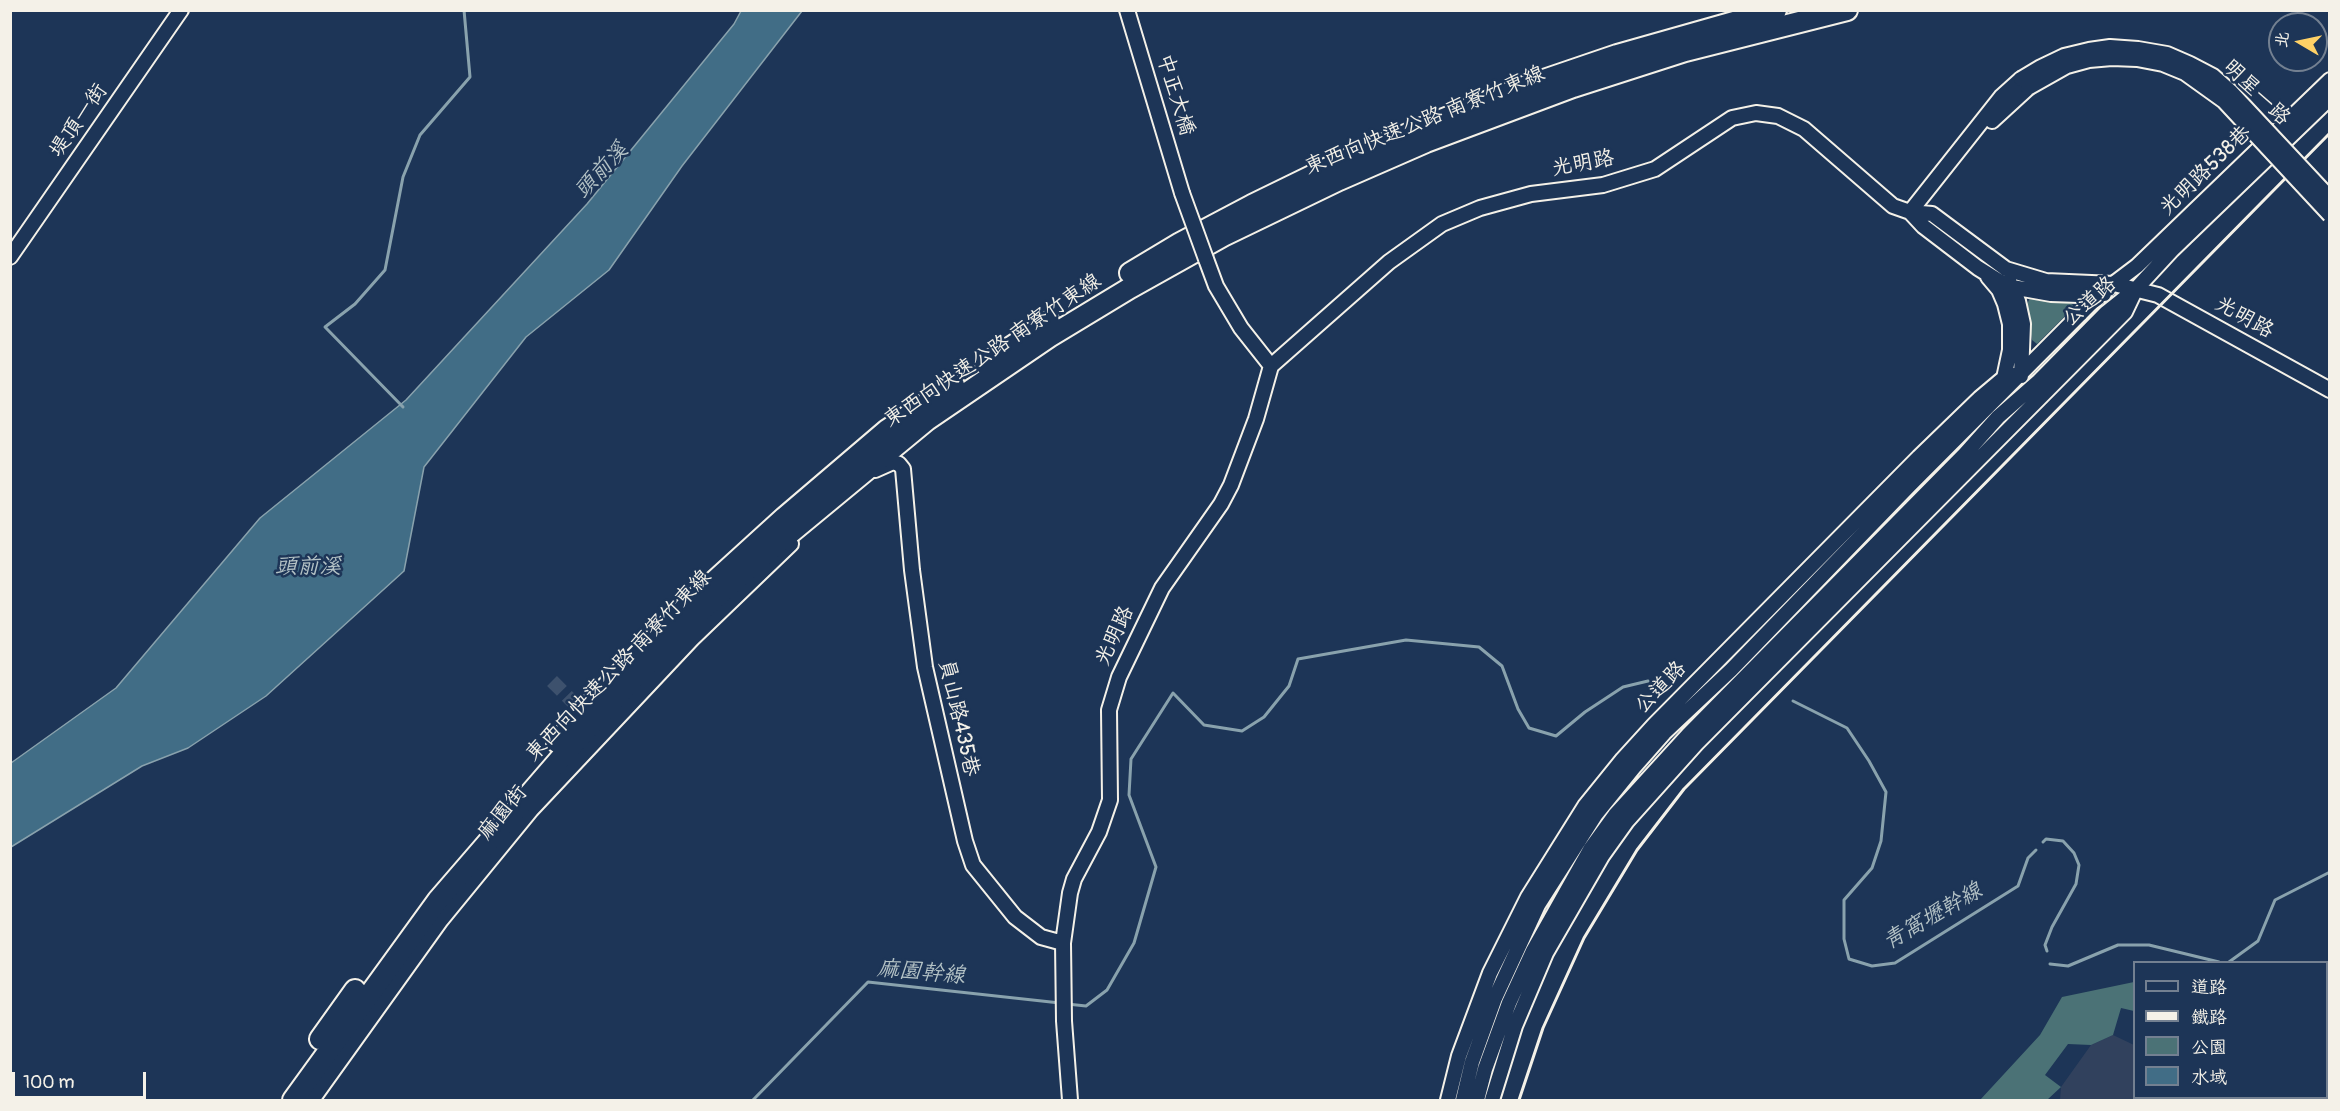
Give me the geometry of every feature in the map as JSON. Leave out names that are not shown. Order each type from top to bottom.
[{"type":"highway","name":"東西向快速公路 南寮竹東線","points":[[277,1101],[338,1012],[448,867],[602,692],[685,608],[785,517],[887,430],[1019,340],[1180,243],[1332,166],[1529,85],[1617,55],[1776,10]]},
{"type":"highway","name":"東西向快速公路 南寮竹東線","points":[[293,1101],[438,900],[559,760],[634,678],[701,611],[780,541],[937,413],[1049,337],[1223,236],[1426,142],[1573,87],[1685,51],[1847,10]]},
{"type":"street","name":"堤頂一街","points":[[10,256],[182,10]]},
{"type":"street","name":"中正大橋","points":[[1127,10],[1182,193],[1216,286],[1241,328],[1271,366]]},
{"type":"street","name":"明星一路","points":[[1910,212],[2001,98],[2064,56],[2110,47],[2138,48],[2167,54],[2212,76],[2231,92],[2330,198]]},
{"type":"street","name":"明星一路","points":[[2024,84],[2067,66],[2089,60],[2112,58],[2137,59],[2163,64],[2185,73],[2224,100],[2330,215]]},
{"type":"street","name":"光明路538巷","points":[[2107,289],[2154,250],[2330,80]]},
{"type":"street","name":"光明路538巷","points":[[2136,289],[2172,250],[2330,98]]},
{"type":"street","name":"光明路","points":[[1070,1101],[1064,1021],[1063,943],[1072,886],[1099,832],[1110,800],[1109,710],[1119,678],[1162,588],[1221,504],[1231,484],[1256,419],[1271,366],[1389,262],[1442,224],[1480,208],[1531,194],[1603,185],[1655,169],[1724,123],[1756,113],[1778,116],[1804,129],[1893,206],[1910,212],[1932,214],[1993,261],[2018,273],[2046,280],[2107,289]]},
{"type":"street","name":"光明路","points":[[1910,212],[1923,226],[1978,268],[2012,287],[2065,295],[2107,289],[2136,289],[2166,298],[2330,390]]},
{"type":"street","points":[[1993,261],[2012,287],[2023,324],[2021,373],[2009,428]]},
{"type":"street","name":"公道路","points":[[1978,268],[1999,290],[2008,314],[2011,337],[2005,377],[1989,408]]},
{"type":"street","name":"公道路","points":[[1924,462],[1989,408],[2021,373],[2107,289]]},
{"type":"street","name":"公道路","points":[[1477,1101],[1485,1069],[1509,1003],[1533,951],[1591,848],[1615,815],[1688,735],[1998,417],[2106,313],[2136,289]]},
{"type":"street","name":"公道路","points":[[1492,1101],[1515,1026],[1546,953],[1602,856],[1627,821],[1696,744],[2125,312],[2136,289]]},
{"type":"street","name":"公道路","points":[[1448,1101],[1459,1056],[1490,974],[1528,897],[1569,842],[1664,733],[1741,660],[1980,398],[2005,377],[2021,373]]},
{"type":"street","name":"員山路435巷","points":[[893,462],[899,464],[905,476],[912,570],[923,656],[965,841],[974,865],[1015,918],[1041,937],[1063,943]]},
{"type":"street","name":"麻園街","points":[[312,1101],[441,920],[531,810],[692,639],[855,487],[875,470],[893,462]]},
{"type":"street","name":"公道路","points":[[1463,1101],[1472,1062],[1503,980],[1569,842]]},
{"type":"shaded area","points":[[2113,1035],[2133,1045],[2133,1099],[2328,1099],[2329,1047],[2329,1100],[2060,1100],[2061,1087],[2091,1045]]},
{"type":"green space","points":[[2030,298],[2068,302],[2073,305],[2071,310],[2037,344],[2032,340],[2026,306]]},
{"type":"green space","points":[[2133,982],[2133,1011],[2121,1008],[2113,1035],[2091,1045],[2068,1044],[2045,1075],[2061,1087],[2047,1100],[1980,1100],[2040,1035],[2062,997]]},
{"type":"water","name":"頭前溪","points":[[741,11],[802,11],[682,166],[609,270],[526,337],[424,467],[404,571],[266,696],[188,748],[142,766],[11,847],[11,763],[116,688],[260,518],[406,400],[587,204],[734,24]]},
{"type":"waterway","points":[[403,407],[325,327],[355,304],[385,270],[403,177],[420,135],[470,77],[464,10]]},
{"type":"waterway","name":"青窩壢幹線","points":[[1067,1004],[1086,1006],[1107,990],[1134,943],[1156,867],[1129,795],[1131,759],[1173,693],[1204,725],[1242,731],[1264,717],[1289,686],[1298,659],[1406,640],[1479,647],[1502,666],[1518,709],[1529,728],[1556,736],[1585,712],[1623,687],[1648,681]]},
{"type":"waterway","name":"青窩壢幹線","points":[[1793,701],[1847,728],[1886,792],[1881,841],[1872,868],[1844,900],[1844,939],[1849,959],[1872,966],[1895,963],[2018,886],[2028,858],[2036,850]]},
{"type":"waterway","name":"青窩壢幹線","points":[[2043,842],[2046,839],[2063,841],[2074,853],[2079,865],[2076,884],[2052,927],[2045,945],[2047,951]]},
{"type":"waterway","name":"青窩壢幹線","points":[[2230,961],[2258,941],[2275,900],[2330,872]]},
{"type":"waterway","name":"青窩壢幹線","points":[[2050,964],[2068,966],[2118,945],[2149,945],[2215,961]]},
{"type":"waterway","name":"麻園幹線","points":[[753,1100],[868,982],[1060,1003]]},
{"type":"tunnel","points":[[552,681],[589,718]]},
{"type":"railway","points":[[1519,1100],[1543,1028],[1584,938],[1637,850],[1684,789],[2330,133]]}]
